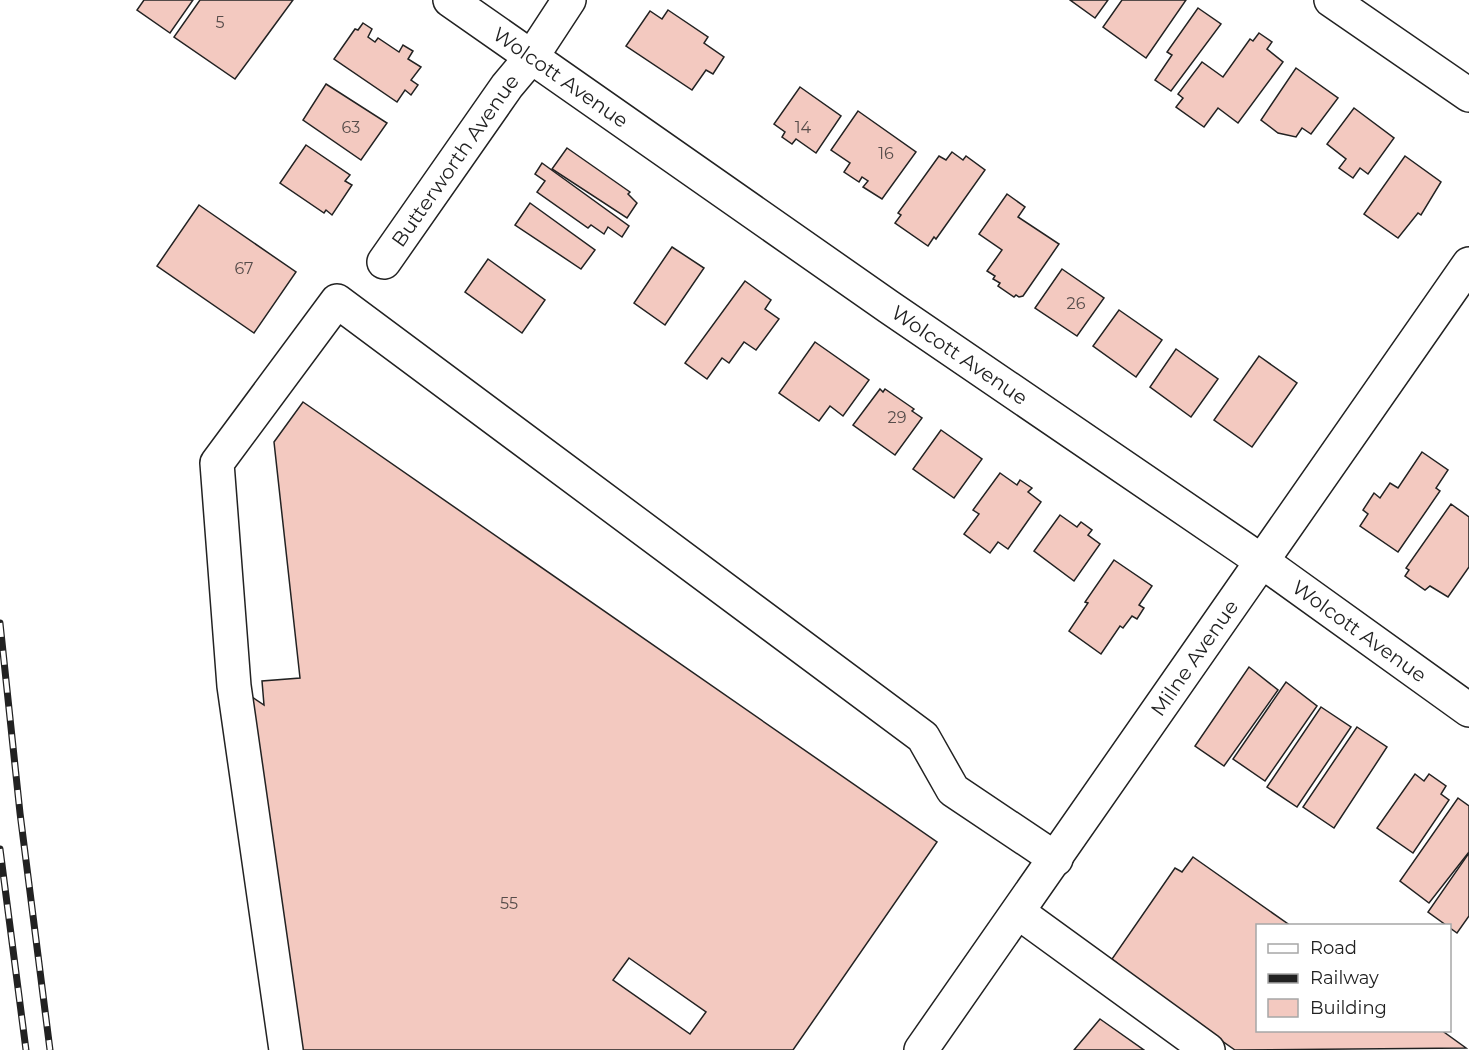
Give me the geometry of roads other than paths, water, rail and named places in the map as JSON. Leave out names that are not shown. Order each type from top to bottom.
[{"type":"street","name":"Wolcott Avenue","points":[[450,0],[532,55],[889,307],[1263,562],[1469,710]]},
{"type":"street","name":"Butterworth Avenue","points":[[384,262],[569,0]]},
{"type":"street","points":[[1331,0],[1469,95]]},
{"type":"street","name":"Milne Avenue","points":[[921,1050],[1469,264]]},
{"type":"street","points":[[286,1050],[234,686],[217,463],[337,301],[923,738],[953,790],[1056,859]]},
{"type":"street","points":[[1018,912],[1209,1050]]},
{"type":"railway","points":[[0,623],[20,813],[50,1050]]},
{"type":"railway","points":[[0,849],[26,1050]]}]
